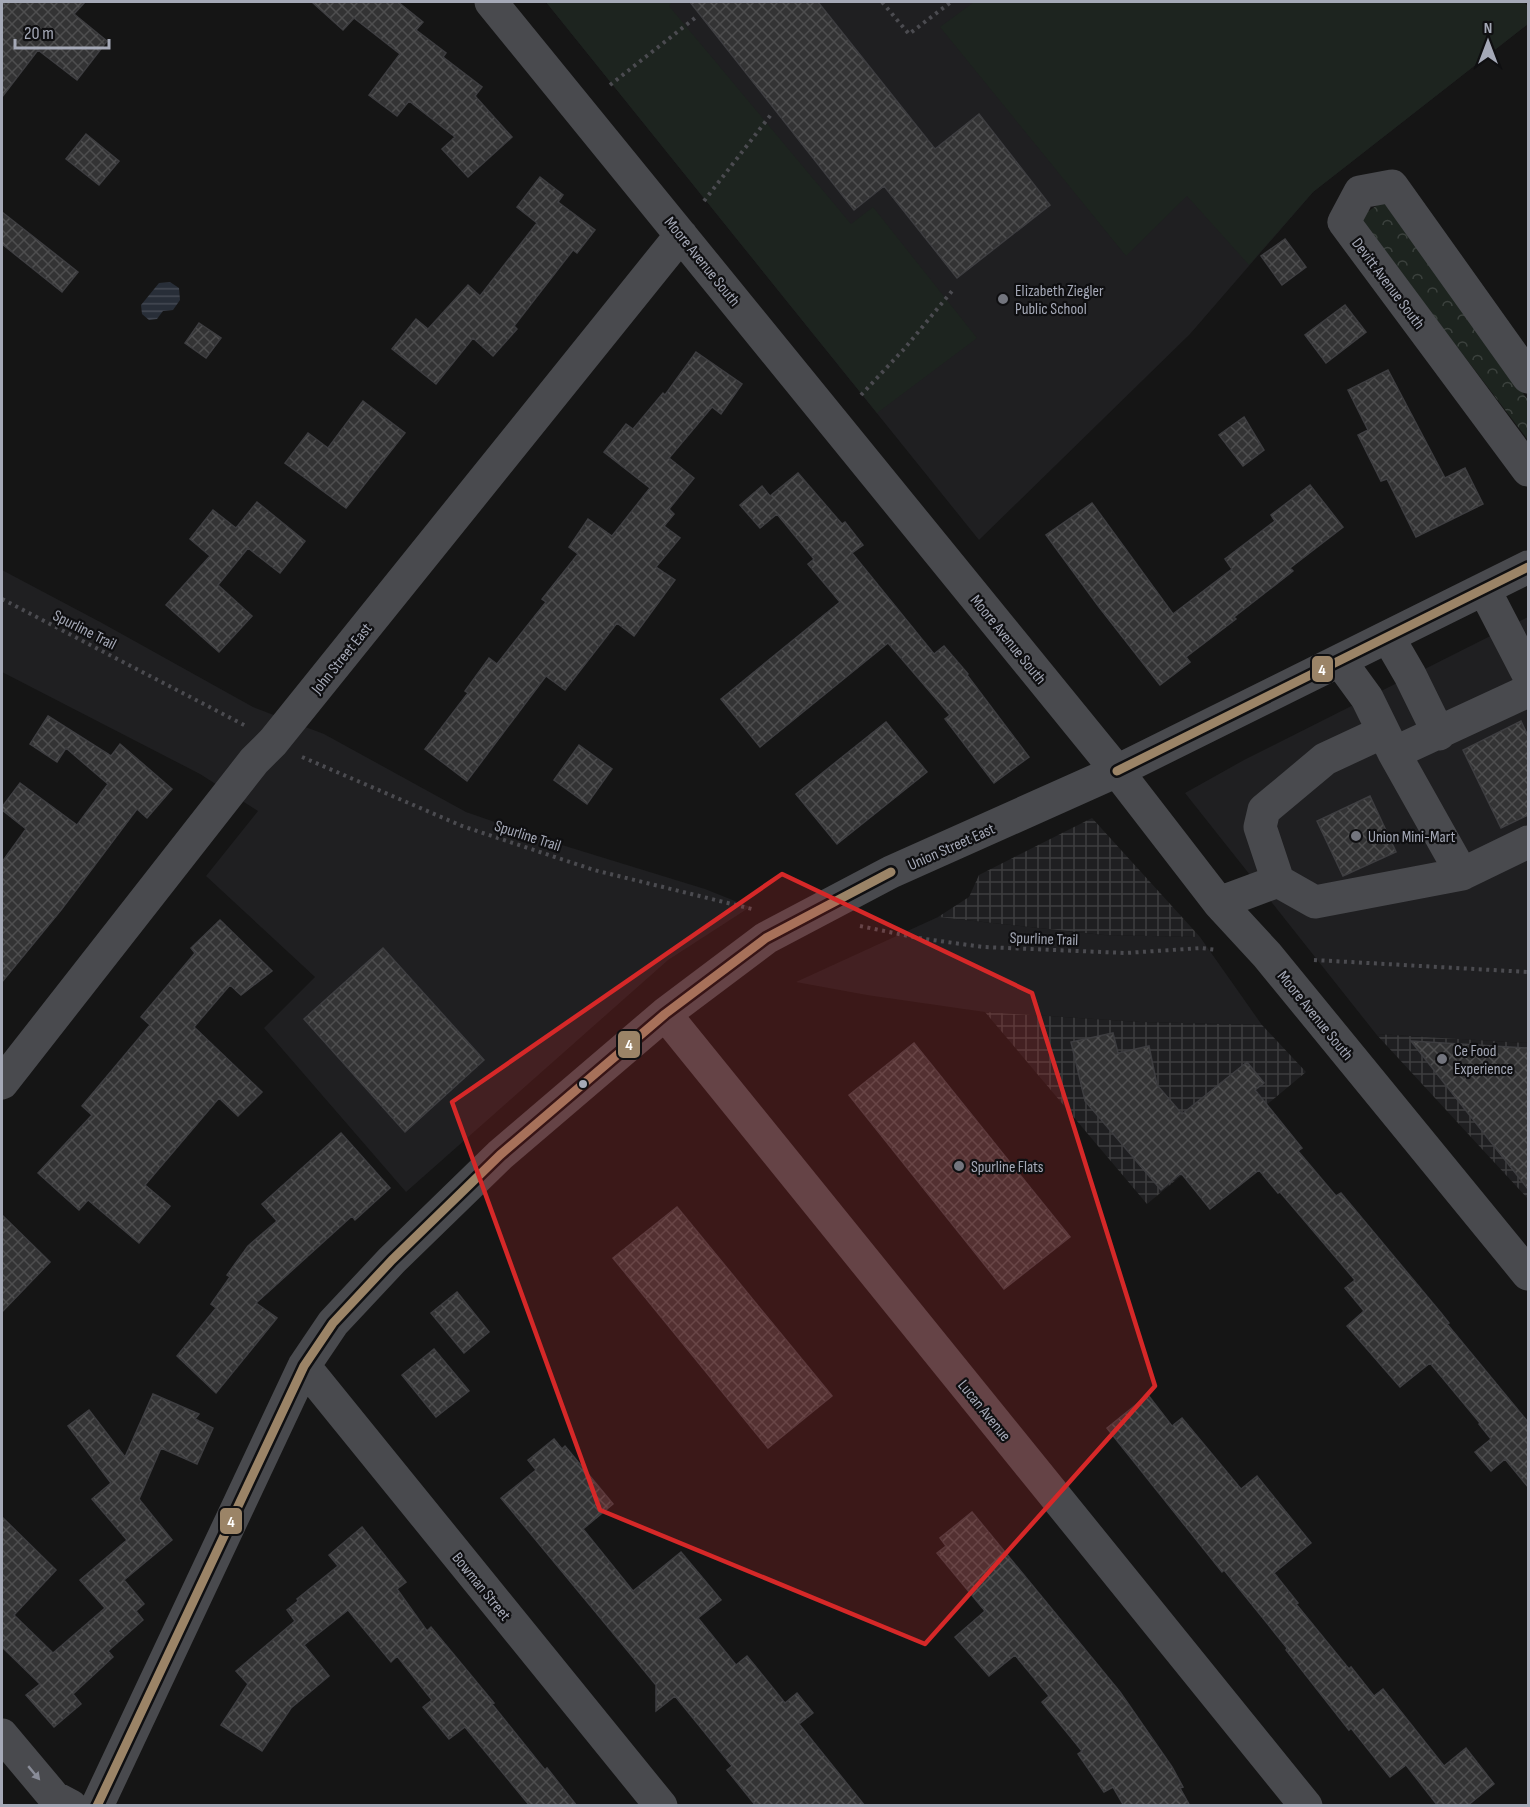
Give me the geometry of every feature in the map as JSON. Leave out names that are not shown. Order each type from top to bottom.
[{"type":"street","name":"Moore Avenue South","points":[[491,2],[1117,771],[1219,903],[1267,955],[1528,1274]]},
{"type":"street","name":"Devitt Avenue South","points":[[1528,377],[1392,186],[1360,192],[1344,222],[1528,470]]},
{"type":"street","name":"John Street East","points":[[2,1083],[254,761],[273,742],[681,235]]},
{"type":"street","name":"Union Street East","points":[[97,1806],[304,1366],[333,1323],[400,1252],[500,1155],[665,1014],[766,938],[891,872],[1117,771],[1528,567]]},
{"type":"street","points":[[1484,589],[1528,674]]},
{"type":"street","points":[[1388,637],[1410,675],[1438,734]]},
{"type":"street","points":[[1340,661],[1366,698],[1462,874]]},
{"type":"street","points":[[1528,691],[1438,734],[1325,759],[1264,810],[1260,827],[1278,881],[1315,902],[1462,874],[1528,842]]},
{"type":"street","points":[[1219,903],[1278,881]]},
{"type":"street","name":"Lucan Avenue","points":[[665,1014],[1306,1806]]},
{"type":"street","name":"Bowman Street","points":[[304,1366],[661,1806]]},
{"type":"street","points":[[2,1735],[54,1797],[70,1806]]},
{"type":"path","points":[[882,2],[909,34],[951,2]]},
{"type":"path","points":[[609,85],[695,18]]},
{"type":"path","points":[[704,201],[773,112]]},
{"type":"path","points":[[861,395],[905,348],[952,291]]},
{"type":"path","name":"Spurline Trail","points":[[2,599],[253,730]]},
{"type":"path","name":"Spurline Trail","points":[[296,755],[462,826],[594,870],[755,910]]},
{"type":"path","name":"Spurline Trail","points":[[859,925],[918,939],[983,947],[1126,953],[1201,948],[1222,951]]},
{"type":"path","points":[[1309,960],[1528,972]]},
{"type":"highlighted area","points":[[782,874],[1032,993],[1155,1386],[925,1644],[600,1510],[452,1102]]},
{"type":"shaded area","name":"Elizabeth Ziegler Public School","points":[[546,2],[1524,2],[1528,7],[1528,24],[1313,192],[1190,334],[979,540]]},
{"type":"shaded area","points":[[170,282],[179,288],[180,300],[173,310],[163,311],[157,319],[149,320],[142,314],[141,305],[159,283]]},
{"type":"shaded area","points":[[2,570],[253,707],[324,734],[466,812],[562,845],[705,889],[750,907],[668,960],[406,1192],[264,1028],[315,977],[206,876],[258,811],[200,774],[2,672]]},
{"type":"shaded area","points":[[1528,617],[1528,1043],[1376,1034],[1185,793],[1244,760]]},
{"type":"shaded area","points":[[1092,818],[1200,937],[1104,935],[938,917],[969,897],[979,875]]},
{"type":"shaded area","points":[[938,917],[1104,935],[1200,937],[1262,1025],[1140,1022],[985,1012],[796,982]]},
{"type":"shaded area","points":[[985,1012],[1140,1022],[1262,1025],[1306,1072],[1147,1204]]},
{"type":"shaded area","points":[[1376,1034],[1528,1043],[1528,1199]]},
{"type":"green space","points":[[546,2],[672,2],[669,6],[851,224],[873,207],[977,338],[877,413]]},
{"type":"green space","points":[[974,2],[1524,2],[1528,7],[1528,24],[1313,192],[1249,265],[1187,196],[1126,256],[940,27]]},
{"type":"green space","points":[[1383,201],[1528,400],[1528,440],[1359,218]]},
{"type":"building","points":[[2,2],[85,2],[74,14],[107,41],[77,80],[38,50],[2,97]]},
{"type":"building","points":[[312,2],[398,2],[423,22],[416,30],[446,53],[443,57],[482,87],[475,96],[512,137],[468,177],[442,149],[455,137],[409,101],[397,116],[369,95],[400,54],[354,18],[343,30]]},
{"type":"building","name":"Elizabeth Ziegler Public School","points":[[690,2],[818,2],[935,149],[979,114],[1050,205],[957,278],[884,186],[854,210]]},
{"type":"building","points":[[86,134],[119,161],[99,185],[66,159]]},
{"type":"building","points":[[540,177],[563,195],[558,202],[595,230],[577,253],[573,250],[514,326],[517,329],[493,356],[473,338],[436,384],[392,349],[416,319],[428,329],[468,285],[480,296],[537,223],[517,207]]},
{"type":"building","points":[[2,212],[78,272],[62,292],[2,244]]},
{"type":"building","points":[[1285,239],[1306,267],[1282,285],[1261,256]]},
{"type":"building","points":[[1345,305],[1366,332],[1326,363],[1305,335]]},
{"type":"building","points":[[199,323],[221,338],[206,358],[185,343]]},
{"type":"building","points":[[696,352],[742,384],[721,414],[712,407],[669,458],[694,478],[669,509],[674,514],[664,526],[680,538],[656,567],[675,580],[634,636],[617,623],[565,690],[546,676],[467,781],[425,749],[468,693],[465,691],[489,658],[497,664],[546,602],[542,599],[578,554],[569,547],[588,519],[612,536],[650,488],[604,452],[626,424],[633,429],[663,393],[665,395]]},
{"type":"building","points":[[1388,370],[1445,478],[1465,468],[1483,504],[1416,537],[1387,479],[1381,481],[1358,435],[1368,430],[1348,390]]},
{"type":"building","points":[[363,401],[405,433],[346,508],[285,463],[308,433],[328,448]]},
{"type":"building","points":[[1244,417],[1264,450],[1243,466],[1219,435]]},
{"type":"building","points":[[798,473],[842,524],[845,522],[863,545],[852,553],[934,654],[944,646],[968,674],[1029,757],[994,783],[945,719],[950,715],[888,643],[760,747],[721,699],[840,602],[808,564],[814,559],[777,514],[760,528],[740,505],[762,486],[770,496]]},
{"type":"building","points":[[1310,485],[1343,527],[1290,568],[1293,571],[1234,617],[1236,619],[1186,657],[1190,662],[1160,685],[1046,535],[1092,503],[1173,614],[1232,569],[1225,559],[1275,521],[1271,515]]},
{"type":"building","points":[[257,502],[305,541],[280,573],[248,548],[218,585],[252,616],[219,652],[166,605],[210,556],[190,539],[213,510],[236,528]]},
{"type":"building","points":[[48,716],[111,756],[120,744],[172,789],[147,818],[137,809],[61,910],[2,982],[2,862],[26,829],[2,810],[2,807],[20,783],[77,825],[108,784],[66,748],[57,762],[30,744]]},
{"type":"building","points":[[1521,721],[1528,736],[1528,815],[1501,828],[1463,750]]},
{"type":"building","points":[[886,722],[927,772],[837,844],[796,794]]},
{"type":"building","points":[[579,745],[612,769],[587,804],[554,780]]},
{"type":"building","name":"Union Mini-Mart","points":[[1370,796],[1396,852],[1343,876],[1317,821]]},
{"type":"building","points":[[220,920],[272,971],[241,995],[230,985],[194,1027],[262,1092],[238,1116],[219,1098],[145,1185],[170,1206],[139,1243],[88,1200],[79,1210],[38,1173],[92,1115],[82,1106],[150,1025],[141,1017],[195,953],[191,948]]},
{"type":"building","points":[[383,948],[484,1060],[405,1132],[304,1019]]},
{"type":"building","points":[[1113,1033],[1118,1053],[1149,1046],[1157,1085],[1182,1114],[1247,1062],[1264,1083],[1255,1090],[1302,1148],[1298,1151],[1336,1196],[1341,1193],[1528,1422],[1528,1487],[1505,1459],[1491,1471],[1475,1452],[1491,1439],[1430,1363],[1400,1387],[1347,1326],[1364,1311],[1345,1288],[1355,1280],[1259,1170],[1210,1209],[1181,1173],[1161,1190],[1085,1101],[1071,1042]]},
{"type":"building","points":[[1411,1041],[1528,1048],[1528,1189]]},
{"type":"building","name":"Spurline Flats","points":[[914,1043],[1070,1237],[1004,1289],[849,1095]]},
{"type":"building","points":[[341,1133],[390,1188],[355,1220],[352,1216],[256,1303],[277,1318],[216,1393],[177,1356],[216,1308],[211,1304],[230,1277],[227,1275],[248,1246],[277,1221],[262,1204]]},
{"type":"building","points":[[677,1207],[832,1396],[768,1448],[613,1258]]},
{"type":"building","points":[[2,1215],[50,1262],[2,1312]]},
{"type":"building","points":[[457,1292],[489,1332],[464,1353],[431,1313]]},
{"type":"building","points":[[434,1349],[469,1391],[436,1417],[402,1375]]},
{"type":"building","points":[[153,1394],[199,1414],[195,1419],[213,1428],[197,1464],[161,1448],[139,1499],[172,1540],[124,1580],[144,1604],[136,1611],[143,1620],[108,1651],[113,1657],[73,1694],[81,1704],[54,1727],[26,1695],[40,1684],[2,1647],[2,1517],[56,1570],[14,1615],[53,1653],[105,1608],[80,1580],[127,1540],[92,1499],[111,1483],[68,1426],[89,1410],[125,1457]]},
{"type":"building","points":[[1148,1395],[1172,1426],[1182,1418],[1241,1489],[1257,1476],[1311,1543],[1274,1573],[1349,1669],[1351,1667],[1374,1696],[1383,1689],[1444,1766],[1466,1748],[1494,1784],[1467,1806],[1438,1806],[1406,1765],[1390,1777],[1351,1728],[1349,1730],[1286,1650],[1287,1648],[1224,1570],[1222,1572],[1107,1428]]},
{"type":"building","points":[[554,1439],[562,1449],[565,1446],[613,1504],[583,1529],[633,1591],[681,1552],[721,1600],[698,1618],[736,1665],[747,1656],[785,1703],[797,1693],[813,1713],[799,1724],[865,1806],[756,1806],[727,1770],[732,1766],[675,1696],[656,1711],[656,1685],[501,1498],[536,1470],[528,1460]]},
{"type":"building","points":[[972,1512],[1120,1692],[1172,1767],[1190,1806],[1124,1806],[1113,1787],[1104,1792],[1078,1754],[1082,1751],[1042,1702],[1049,1696],[1015,1655],[989,1676],[955,1637],[985,1611],[937,1553],[946,1546],[940,1538]]},
{"type":"building","points":[[362,1527],[406,1582],[397,1589],[427,1631],[431,1627],[494,1703],[492,1704],[545,1770],[547,1768],[577,1806],[530,1806],[465,1727],[449,1739],[423,1707],[432,1700],[397,1656],[391,1662],[348,1610],[304,1645],[329,1676],[291,1708],[262,1751],[221,1725],[248,1684],[236,1671],[295,1621],[287,1610],[338,1566],[329,1555]]},
{"type":"transit line","name":"4","points":[[1117,771],[1528,567]]},
{"type":"transit line","name":"4","points":[[97,1806],[304,1366],[333,1323],[392,1260],[500,1155],[665,1014],[766,938],[891,872]]},
{"type":"place","name":"Elizabeth Ziegler Public School","points":[[1003,299]]},
{"type":"place","name":"Union Mini-Mart","points":[[1356,836]]},
{"type":"place","name":"Ce Food Experience","points":[[1442,1059]]},
{"type":"place","name":"Spurline Flats","points":[[959,1166]]}]
